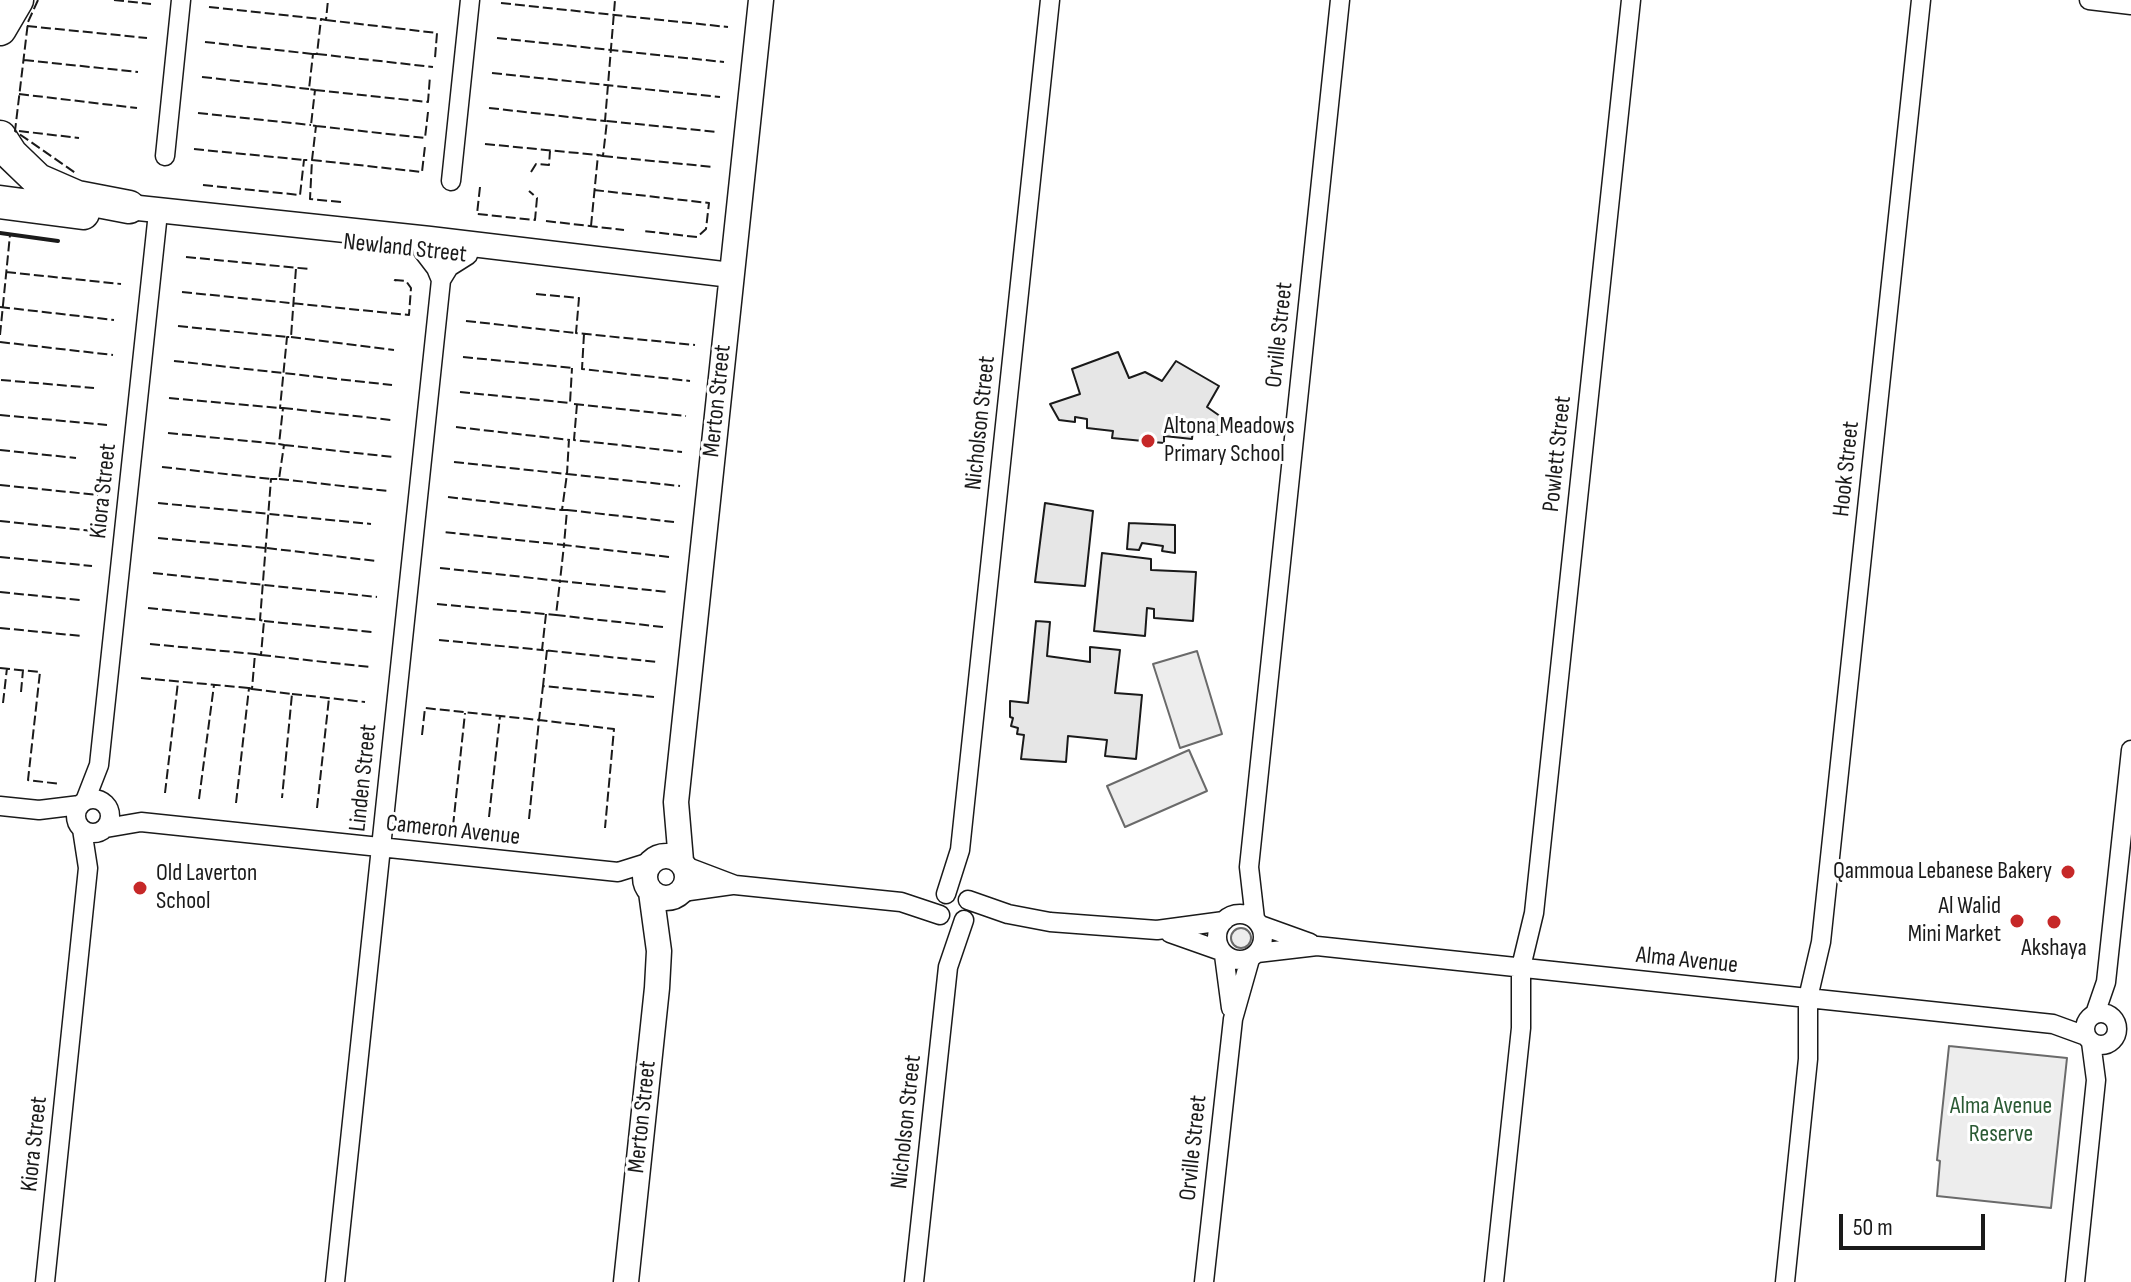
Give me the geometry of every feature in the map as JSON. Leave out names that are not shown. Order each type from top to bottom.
[{"type":"highway","points":[[0,29],[17,0]]},
{"type":"highway","points":[[0,137],[11,154],[38,180],[125,213]]},
{"type":"highway","points":[[0,202],[125,213]]},
{"type":"street","points":[[165,156],[181,0]]},
{"type":"street","points":[[451,181],[470,0]]},
{"type":"street","name":"Merton Street","points":[[683,864],[676,802],[761,0]]},
{"type":"street","name":"Nicholson Street","points":[[914,1282],[948,967],[959,904],[960,850],[1050,0]]},
{"type":"street","name":"Orville Street","points":[[1258,922],[1249,867],[1340,0]]},
{"type":"street","name":"Powlett Street","points":[[1494,1282],[1521,1028],[1530,996],[1528,968],[1631,0]]},
{"type":"street","name":"Hook Street","points":[[1785,1282],[1808,1059],[1818,1026],[1814,998],[1921,0]]},
{"type":"street","points":[[2089,0],[2131,5]]},
{"type":"street","name":"Newland Street","points":[[125,213],[415,237],[690,271]]},
{"type":"street","name":"Newland Street","points":[[125,213],[157,222],[423,251],[731,275]]},
{"type":"street","name":"Kiora Street","points":[[106,805],[99,765],[157,222]]},
{"type":"street","points":[[423,251],[441,280]]},
{"type":"street","points":[[441,280],[449,267],[468,255]]},
{"type":"street","name":"Linden Street","points":[[335,1282],[441,280]]},
{"type":"street","points":[[2075,1282],[2096,1080],[2107,1030],[2106,982],[2131,750]]},
{"type":"street","name":"Kiora Street","points":[[82,803],[99,765]]},
{"type":"street","points":[[0,806],[39,810],[96,800],[106,805],[110,817],[104,830],[90,833],[39,810]]},
{"type":"street","name":"Merton Street","points":[[652,861],[676,802]]},
{"type":"street","points":[[81,828],[76,816],[82,803]]},
{"type":"street","name":"Cameron Avenue","points":[[106,805],[141,822]]},
{"type":"street","name":"Cameron Avenue","points":[[104,830],[141,822],[618,872],[652,861]]},
{"type":"street","name":"Kiora Street","points":[[45,1282],[88,868],[81,828]]},
{"type":"street","name":"Kiora Street","points":[[88,868],[104,830]]},
{"type":"street","points":[[735,885],[671,856],[652,861],[645,876],[650,891],[663,898],[735,885],[901,902],[959,904],[1050,922],[1157,930],[1203,943],[1237,961],[1254,956],[1263,940],[1258,922],[1243,914],[1157,930]]},
{"type":"street","points":[[679,894],[688,879],[683,864]]},
{"type":"street","name":"Orville Street","points":[[1227,918],[1249,867]]},
{"type":"street","name":"Cameron Avenue","points":[[618,872],[650,891]]},
{"type":"street","name":"Merton Street","points":[[650,891],[659,951]]},
{"type":"street","name":"Merton Street","points":[[626,1282],[659,951],[679,894]]},
{"type":"street","points":[[901,902],[942,918]]},
{"type":"street","name":"Nicholson Street","points":[[948,967],[938,907],[959,904]]},
{"type":"street","points":[[1222,953],[1217,932],[1227,918]]},
{"type":"street","name":"Alma Avenue","points":[[1258,922],[1317,946]]},
{"type":"street","name":"Alma Avenue","points":[[1254,956],[1317,946],[2107,1030]]},
{"type":"street","name":"Orville Street","points":[[1222,953],[1233,1019]]},
{"type":"street","name":"Orville Street","points":[[1204,1282],[1233,1019],[1254,956]]},
{"type":"green space","points":[[1197,651],[1222,734],[1180,748],[1153,664]]},
{"type":"green space","points":[[1189,750],[1207,791],[1125,827],[1107,786]]},
{"type":"green space","points":[[1241,928],[1248,931],[1251,938],[1248,945],[1241,948],[1234,945],[1231,938],[1234,931]]},
{"type":"green space","name":"Alma Avenue Reserve","points":[[1949,1046],[2067,1058],[2051,1208],[1937,1196],[1940,1161],[1937,1160]]},
{"type":"building","points":[[1118,352],[1129,378],[1145,372],[1162,381],[1176,361],[1219,386],[1207,407],[1230,423],[1221,435],[1206,434],[1206,429],[1193,429],[1192,439],[1164,436],[1164,443],[1112,438],[1113,431],[1087,428],[1087,419],[1075,417],[1075,422],[1059,420],[1050,404],[1080,394],[1072,369]]},
{"type":"building","points":[[1045,503],[1093,511],[1085,586],[1035,582]]},
{"type":"building","points":[[1129,523],[1175,525],[1175,553],[1162,551],[1163,546],[1142,543],[1139,550],[1127,549]]},
{"type":"building","points":[[1102,553],[1151,559],[1151,570],[1196,572],[1193,621],[1154,618],[1154,609],[1147,608],[1145,636],[1094,631]]},
{"type":"building","points":[[1036,621],[1050,622],[1047,656],[1090,662],[1090,647],[1120,650],[1115,693],[1142,695],[1136,759],[1105,756],[1107,740],[1068,736],[1066,762],[1021,759],[1024,735],[1017,734],[1018,728],[1011,726],[1010,701],[1028,703]]},
{"type":"fence","points":[[38,0],[28,22],[15,131],[77,174]]},
{"type":"fence","points":[[114,0],[151,4]]},
{"type":"fence","points":[[203,185],[300,195],[304,160],[312,160],[316,126],[311,125],[315,90],[309,89],[313,54],[317,54],[321,19],[326,20],[328,0]]},
{"type":"fence","points":[[591,226],[598,155],[603,156],[607,121],[615,0]]},
{"type":"fence","points":[[501,3],[728,27]]},
{"type":"fence","points":[[209,7],[321,19]]},
{"type":"fence","points":[[326,20],[437,33],[435,58]]},
{"type":"fence","points":[[27,26],[147,38]]},
{"type":"fence","points":[[497,38],[724,62]]},
{"type":"fence","points":[[205,42],[313,54]]},
{"type":"fence","points":[[317,54],[433,67]]},
{"type":"fence","points":[[24,60],[138,72]]},
{"type":"fence","points":[[492,73],[720,97]]},
{"type":"fence","points":[[315,90],[428,102],[430,76]]},
{"type":"fence","points":[[202,77],[309,89]]},
{"type":"fence","points":[[19,94],[137,108]]},
{"type":"fence","points":[[489,108],[605,121]]},
{"type":"fence","points":[[316,126],[425,138],[428,112]]},
{"type":"fence","points":[[198,113],[311,125]]},
{"type":"fence","points":[[607,121],[717,132]]},
{"type":"fence","points":[[19,131],[79,138]]},
{"type":"fence","points":[[485,144],[598,155]]},
{"type":"fence","points":[[341,202],[310,199],[312,160],[422,172],[425,146]]},
{"type":"fence","points":[[194,149],[304,160]]},
{"type":"fence","points":[[531,172],[536,164],[549,165],[550,151]]},
{"type":"fence","points":[[603,156],[713,167]]},
{"type":"fence","points":[[480,187],[477,214],[535,220],[537,198],[529,191]]},
{"type":"fence","points":[[594,190],[709,203],[706,229],[697,237],[643,231]]},
{"type":"fence","points":[[546,221],[624,230]]},
{"type":"fence","points":[[0,335],[10,235]]},
{"type":"fence","points":[[186,257],[309,269]]},
{"type":"fence","points":[[236,803],[249,688],[252,689],[255,654],[261,655],[264,621],[260,620],[271,479],[279,479],[284,445],[279,444],[283,408],[280,408],[287,337],[291,337],[296,268]]},
{"type":"fence","points":[[6,272],[121,284]]},
{"type":"fence","points":[[182,292],[409,315],[411,288],[406,281],[394,282]]},
{"type":"fence","points":[[536,294],[579,298],[576,333],[695,345]]},
{"type":"fence","points":[[0,307],[114,320]]},
{"type":"fence","points":[[466,321],[576,333]]},
{"type":"fence","points":[[178,326],[287,337]]},
{"type":"fence","points":[[584,334],[582,369],[690,381]]},
{"type":"fence","points":[[291,337],[394,350]]},
{"type":"fence","points":[[0,342],[113,355]]},
{"type":"fence","points":[[463,357],[574,368]]},
{"type":"fence","points":[[174,361],[392,385]]},
{"type":"fence","points":[[460,392],[570,403],[572,368]]},
{"type":"fence","points":[[1,380],[94,388]]},
{"type":"fence","points":[[169,398],[280,408]]},
{"type":"fence","points":[[574,404],[686,416]]},
{"type":"fence","points":[[577,404],[574,440],[682,452]]},
{"type":"fence","points":[[283,408],[391,420]]},
{"type":"fence","points":[[0,415],[107,425]]},
{"type":"fence","points":[[456,427],[570,440]]},
{"type":"fence","points":[[168,433],[279,444]]},
{"type":"fence","points":[[454,462],[567,474],[569,439]]},
{"type":"fence","points":[[284,445],[393,457]]},
{"type":"fence","points":[[0,450],[76,458]]},
{"type":"fence","points":[[162,467],[271,479]]},
{"type":"fence","points":[[669,557],[564,545],[567,510],[562,510],[567,474],[680,486]]},
{"type":"fence","points":[[279,479],[388,491]]},
{"type":"fence","points":[[0,485],[98,495]]},
{"type":"fence","points":[[448,497],[562,510]]},
{"type":"fence","points":[[158,503],[371,524]]},
{"type":"fence","points":[[567,510],[674,522]]},
{"type":"fence","points":[[0,521],[93,531]]},
{"type":"fence","points":[[440,568],[560,581],[564,545],[444,532]]},
{"type":"fence","points":[[158,538],[265,548]]},
{"type":"fence","points":[[267,548],[376,561]]},
{"type":"fence","points":[[0,557],[92,566]]},
{"type":"fence","points":[[153,573],[377,597]]},
{"type":"fence","points":[[663,627],[556,615],[560,581],[668,592]]},
{"type":"fence","points":[[0,592],[80,600]]},
{"type":"fence","points":[[437,604],[556,615]]},
{"type":"fence","points":[[148,608],[260,620]]},
{"type":"fence","points":[[546,614],[542,650],[658,662]]},
{"type":"fence","points":[[264,621],[372,632]]},
{"type":"fence","points":[[0,628],[82,636]]},
{"type":"fence","points":[[439,640],[542,650]]},
{"type":"fence","points":[[150,644],[255,654]]},
{"type":"fence","points":[[547,650],[543,686],[654,697]]},
{"type":"fence","points":[[261,655],[370,667]]},
{"type":"fence","points":[[0,668],[40,672],[28,780],[60,784]]},
{"type":"fence","points":[[3,703],[7,668]]},
{"type":"fence","points":[[21,692],[23,670]]},
{"type":"fence","points":[[141,678],[249,688]]},
{"type":"fence","points":[[165,793],[178,682]]},
{"type":"fence","points":[[199,799],[214,685]]},
{"type":"fence","points":[[422,735],[425,708],[539,720],[543,686]]},
{"type":"fence","points":[[252,689],[292,694],[282,798]]},
{"type":"fence","points":[[292,694],[365,702]]},
{"type":"fence","points":[[317,808],[329,698]]},
{"type":"fence","points":[[453,826],[465,713]]},
{"type":"fence","points":[[489,817],[500,716]]},
{"type":"fence","points":[[529,819],[539,720],[614,729],[605,828]]},
{"type":"wall","points":[[0,233],[58,241]]},
{"type":"place","name":"Altona Meadows Primary School","points":[[1148,441]]},
{"type":"place","name":"Qammoua Lebanese Bakery","points":[[2068,872]]},
{"type":"place","name":"Old Laverton School","points":[[140,888]]},
{"type":"place","name":"Al Walid Mini Market","points":[[2017,921]]},
{"type":"place","name":"Akshaya","points":[[2054,922]]}]
